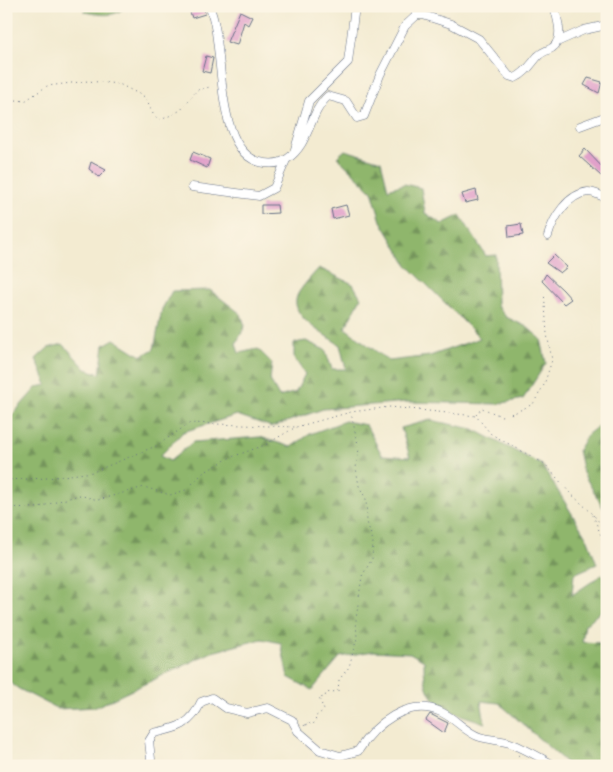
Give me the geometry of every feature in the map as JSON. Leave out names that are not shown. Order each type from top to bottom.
[{"type":"street","points":[[209,6],[214,16],[221,61],[222,93],[234,139],[239,148],[260,163],[275,164],[286,160],[294,153],[307,136],[321,102],[328,96],[346,101],[357,118],[364,116],[380,75],[405,26],[417,15],[423,15],[451,24],[479,39],[509,76],[515,78],[526,71],[542,52],[558,42],[584,30],[607,25]]},
{"type":"street","points":[[294,153],[309,101],[348,62],[355,6]]},
{"type":"street","points":[[554,6],[559,31],[558,42]]},
{"type":"street","points":[[580,126],[607,116]]},
{"type":"street","points":[[192,187],[259,196],[274,188],[286,160]]},
{"type":"street","points":[[548,236],[557,213],[579,194],[590,192],[607,198]]},
{"type":"street","points":[[149,766],[151,759],[149,741],[154,732],[182,725],[195,716],[202,702],[212,698],[226,708],[247,713],[268,708],[292,720],[296,727],[320,750],[340,756],[358,751],[365,740],[385,720],[407,710],[420,707],[441,712],[479,737],[511,743],[555,766]]},
{"type":"path","points":[[6,99],[25,101],[47,86],[88,81],[119,84],[145,97],[154,116],[161,120],[181,110],[197,90],[210,87]]},
{"type":"path","points":[[476,416],[476,413],[482,408],[501,416],[514,413],[533,404],[544,385],[552,360],[547,334],[544,290]]},
{"type":"path","points":[[6,507],[36,508],[79,495],[98,500],[144,487],[170,495],[186,490],[203,473],[229,458],[266,445],[296,427],[350,412],[390,407],[476,416],[491,434],[545,464],[570,492],[592,512],[607,532]]},
{"type":"path","points":[[296,727],[296,723],[300,722],[303,728],[306,723],[306,727],[308,722],[310,725],[316,722],[315,717],[324,710],[319,698],[325,698],[326,693],[338,691],[339,680],[349,667],[356,638],[356,619],[362,576],[372,559],[373,541],[367,522],[366,499],[360,486],[356,468],[360,449],[350,412]]},
{"type":"path","points":[[6,480],[48,478],[93,472],[156,446],[190,424],[296,427]]},
{"type":"path","points":[[6,470],[10,480]]},
{"type":"path","points":[[592,512],[607,551]]},
{"type":"green space","points":[[83,6],[125,6],[117,13],[106,15],[85,12]]},
{"type":"green space","points":[[345,150],[381,161],[388,189],[404,184],[421,188],[425,213],[442,224],[460,215],[486,256],[496,255],[497,306],[506,317],[527,327],[541,339],[546,363],[523,399],[498,404],[407,402],[323,409],[272,427],[237,415],[183,432],[160,456],[170,461],[193,442],[260,437],[291,447],[310,434],[345,421],[366,425],[382,455],[410,457],[401,428],[430,420],[473,429],[542,465],[588,540],[597,564],[574,574],[572,595],[603,574],[607,584],[607,606],[585,625],[582,642],[604,643],[607,639],[607,766],[570,766],[499,703],[481,701],[485,723],[439,705],[428,689],[424,661],[410,653],[373,651],[340,657],[312,690],[288,677],[281,643],[262,639],[212,652],[96,707],[58,709],[19,689],[6,680],[6,422],[37,387],[47,385],[36,359],[48,348],[63,344],[86,369],[100,374],[104,345],[114,339],[141,356],[154,349],[162,309],[172,291],[210,290],[241,314],[245,326],[236,344],[239,353],[258,349],[272,363],[270,380],[279,397],[296,392],[305,374],[294,358],[294,343],[306,341],[325,350],[332,369],[346,369],[340,345],[317,330],[297,309],[296,300],[299,292],[319,268],[353,284],[361,298],[345,328],[389,361],[430,356],[480,338],[407,265],[381,221],[372,191],[337,157]]},
{"type":"green space","points":[[603,422],[607,422],[607,514],[583,473],[578,450],[587,435]]},
{"type":"building","points":[[188,6],[204,6],[205,14],[192,18]]},
{"type":"building","points":[[240,11],[252,17],[248,25],[244,22],[237,45],[227,42]]},
{"type":"building","points":[[206,56],[213,58],[210,73],[202,71]]},
{"type":"building","points":[[588,78],[602,82],[599,93],[584,85]]},
{"type":"building","points":[[585,149],[606,171],[601,176],[579,156]]},
{"type":"building","points":[[193,152],[210,159],[207,168],[190,160]]},
{"type":"building","points":[[91,162],[106,170],[99,177],[89,169]]},
{"type":"building","points":[[476,190],[478,200],[465,203],[462,194]]},
{"type":"building","points":[[261,205],[277,205],[278,213],[261,214]]},
{"type":"building","points":[[346,205],[349,215],[333,219],[331,209]]},
{"type":"building","points":[[521,224],[523,235],[509,237],[508,226]]},
{"type":"building","points":[[554,255],[567,267],[560,273],[546,263]]},
{"type":"building","points":[[546,274],[571,299],[564,304],[542,281]]},
{"type":"building","points":[[430,714],[448,723],[444,733],[426,720]]}]
